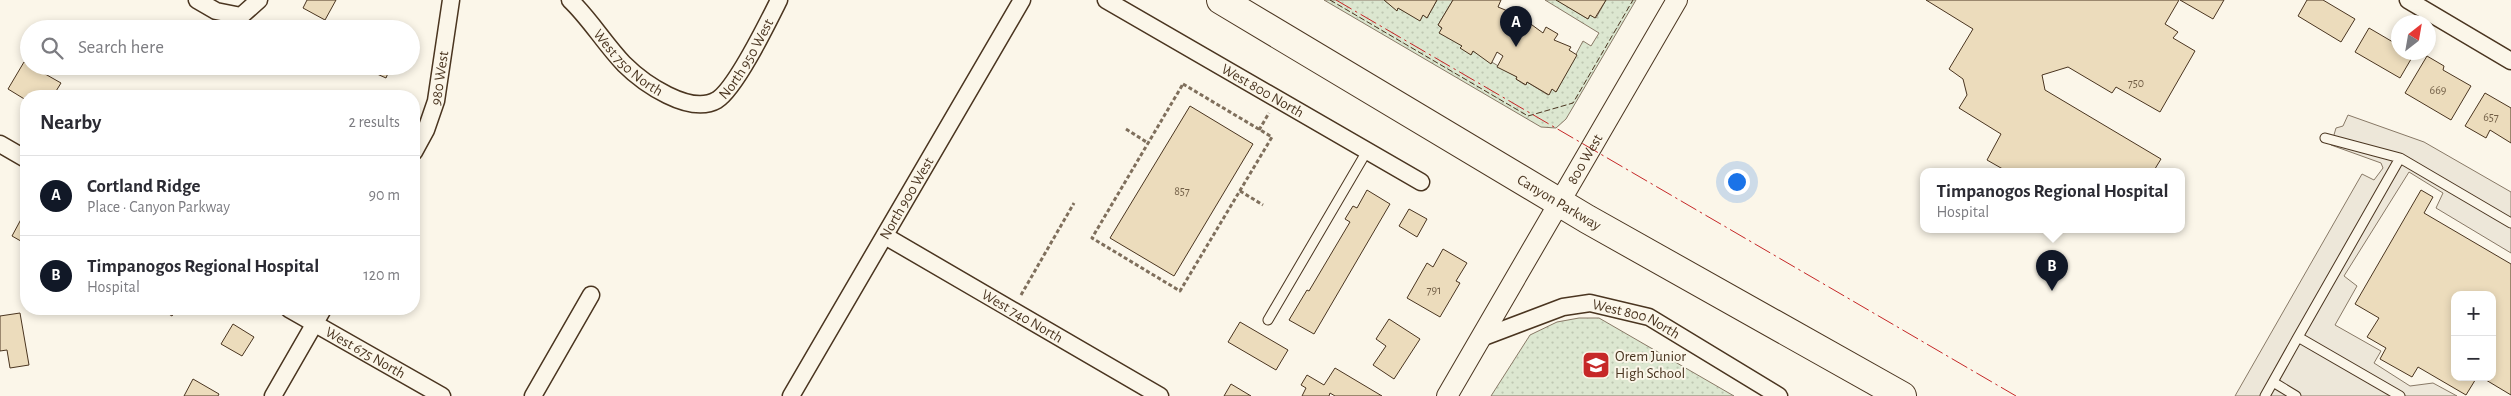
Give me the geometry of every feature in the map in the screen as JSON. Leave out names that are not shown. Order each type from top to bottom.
[{"type":"highway","name":"Canyon Parkway","points":[[1221,0],[1558,202],[1902,396]]},
{"type":"street","points":[[197,0],[216,11],[241,16],[259,0]]},
{"type":"street","name":"980 West","points":[[420,141],[436,101],[451,0]]},
{"type":"street","name":"West 750 North","points":[[570,0],[611,50],[642,79],[687,104],[701,104]]},
{"type":"street","name":"North 950 West","points":[[701,104],[717,100],[733,83],[779,0]]},
{"type":"street","name":"North 900 West","points":[[791,396],[1022,0]]},
{"type":"street","name":"West 800 North","points":[[1106,0],[1421,182]]},
{"type":"street","name":"800 West","points":[[1447,396],[1677,0]]},
{"type":"street","points":[[2414,2],[2511,61]]},
{"type":"street","points":[[0,144],[20,156]]},
{"type":"street","name":"West 740 North","points":[[885,236],[1160,396]]},
{"type":"street","points":[[533,396],[592,295]]},
{"type":"street","name":"West 800 North","points":[[1482,338],[1563,307],[1590,303],[1649,317],[1780,396]]},
{"type":"street","name":"West 675 North","points":[[300,315],[442,396]]},
{"type":"street","points":[[273,396],[320,315]]},
{"type":"lane","points":[[2325,138],[2400,158],[2511,223]]},
{"type":"lane","points":[[1268,320],[1367,151]]},
{"type":"lane","points":[[2265,396],[2400,158]]},
{"type":"lane","points":[[2298,337],[2400,396]]},
{"type":"lane","points":[[2273,382],[2296,396]]},
{"type":"path","points":[[1183,84],[1272,137],[1180,291],[1092,238],[1148,143],[1183,84]]},
{"type":"path","points":[[1126,129],[1148,143]]},
{"type":"path","points":[[1240,191],[1263,205]]},
{"type":"path","points":[[1019,298],[1074,203]]},
{"type":"green space","points":[[1324,0],[1384,0],[1397,10],[1398,8],[1420,20],[1423,15],[1427,18],[1437,0],[1453,0],[1438,25],[1462,46],[1461,48],[1471,54],[1473,51],[1517,77],[1516,79],[1525,85],[1527,82],[1548,95],[1552,89],[1556,92],[1583,41],[1591,46],[1599,33],[1545,0],[1557,0],[1588,19],[1590,15],[1596,18],[1606,0],[1636,0],[1566,119],[1556,128],[1541,127]]},
{"type":"green space","name":"Orem Junior High School","points":[[1579,318],[1599,318],[1734,396],[1491,396],[1530,335],[1557,322]]},
{"type":"shaded area","points":[[2348,115],[2424,142],[2511,192],[2511,253],[2436,208],[2443,193],[2409,172],[2344,276],[2357,286],[2335,325],[2381,351],[2374,363],[2410,386],[2433,383],[2457,396],[2235,396],[2362,174],[2374,180],[2383,168],[2381,163],[2331,145],[2336,128],[2343,126]]},
{"type":"building","points":[[307,0],[336,0],[325,20],[303,8]]},
{"type":"building","points":[[1384,0],[1437,0],[1427,18],[1423,15],[1420,21],[1398,8],[1397,11]]},
{"type":"building","points":[[1453,0],[1501,0],[1498,7],[1515,14],[1513,17],[1526,25],[1528,22],[1543,33],[1546,27],[1558,34],[1554,40],[1571,47],[1569,50],[1577,55],[1556,92],[1552,89],[1549,95],[1527,82],[1526,85],[1516,79],[1517,77],[1497,67],[1503,56],[1497,52],[1491,64],[1473,51],[1471,55],[1460,48],[1462,46],[1439,33],[1442,28],[1438,25]]},
{"type":"building","points":[[1556,0],[1606,0],[1595,18],[1590,15],[1588,19]]},
{"type":"building","points":[[1926,0],[2179,0],[2165,24],[2178,32],[2173,38],[2195,51],[2160,112],[2116,87],[2112,93],[2068,67],[2042,75],[2045,90],[2161,159],[2155,168],[2001,168],[1987,160],[2001,134],[1959,108],[1967,95],[1963,79],[1949,69],[1973,29]]},
{"type":"building","points":[[2180,0],[2224,0],[2213,19]]},
{"type":"building","points":[[2307,0],[2323,0],[2355,19],[2341,42],[2298,16]]},
{"type":"building","points":[[2369,28],[2391,41],[2391,60],[2410,60],[2400,78],[2355,52]]},
{"type":"building","points":[[2425,60],[2434,60],[2444,66],[2443,70],[2471,86],[2451,120],[2405,93]]},
{"type":"building","points":[[20,69],[20,75],[47,75],[61,83],[57,90],[20,90],[20,96],[8,89]]},
{"type":"building","points":[[2485,93],[2511,108],[2511,143],[2490,130],[2486,138],[2465,126]]},
{"type":"building","points":[[1190,106],[1253,144],[1174,276],[1110,238]]},
{"type":"building","points":[[1367,190],[1390,204],[1314,334],[1289,320],[1307,290],[1309,291],[1350,222],[1345,219],[1353,206],[1357,208]]},
{"type":"building","points":[[2421,190],[2433,197],[2424,213],[2511,264],[2511,395],[2488,381],[2496,381],[2496,291],[2451,291],[2451,381],[2475,381],[2466,395],[2418,367],[2412,377],[2380,359],[2386,348],[2367,337],[2379,318],[2355,304]]},
{"type":"building","points":[[1409,209],[1427,219],[1417,237],[1399,226]]},
{"type":"building","points":[[20,221],[20,241],[12,236]]},
{"type":"building","points":[[1443,249],[1467,263],[1456,281],[1460,283],[1440,317],[1407,298],[1427,263],[1433,267]]},
{"type":"building","points":[[20,313],[29,365],[10,368],[7,350],[0,351],[0,316]]},
{"type":"building","points":[[1389,319],[1420,339],[1394,379],[1373,365],[1386,346],[1376,339]]},
{"type":"building","points":[[1240,322],[1288,350],[1276,370],[1228,342]]},
{"type":"building","points":[[233,324],[254,337],[242,356],[221,344]]},
{"type":"building","points":[[1335,368],[1382,396],[1335,396],[1330,393],[1329,396],[1302,396],[1306,388],[1301,385],[1307,375],[1324,385]]},
{"type":"building","points":[[193,379],[219,394],[218,396],[184,396]]},
{"type":"building","points":[[1231,384],[1251,396],[1224,396]]},
{"type":"fence","points":[[1330,0],[1528,116],[1573,103],[1633,0]]},
{"type":"power","points":[[1336,0],[2016,396]]},
{"type":"place","name":"Cortland Ridge","points":[[1516,47]]},
{"type":"place","name":"Timpanogos Regional Hospital","points":[[2052,291]]},
{"type":"place","name":"Orem Junior High School","points":[[1596,365]]}]
